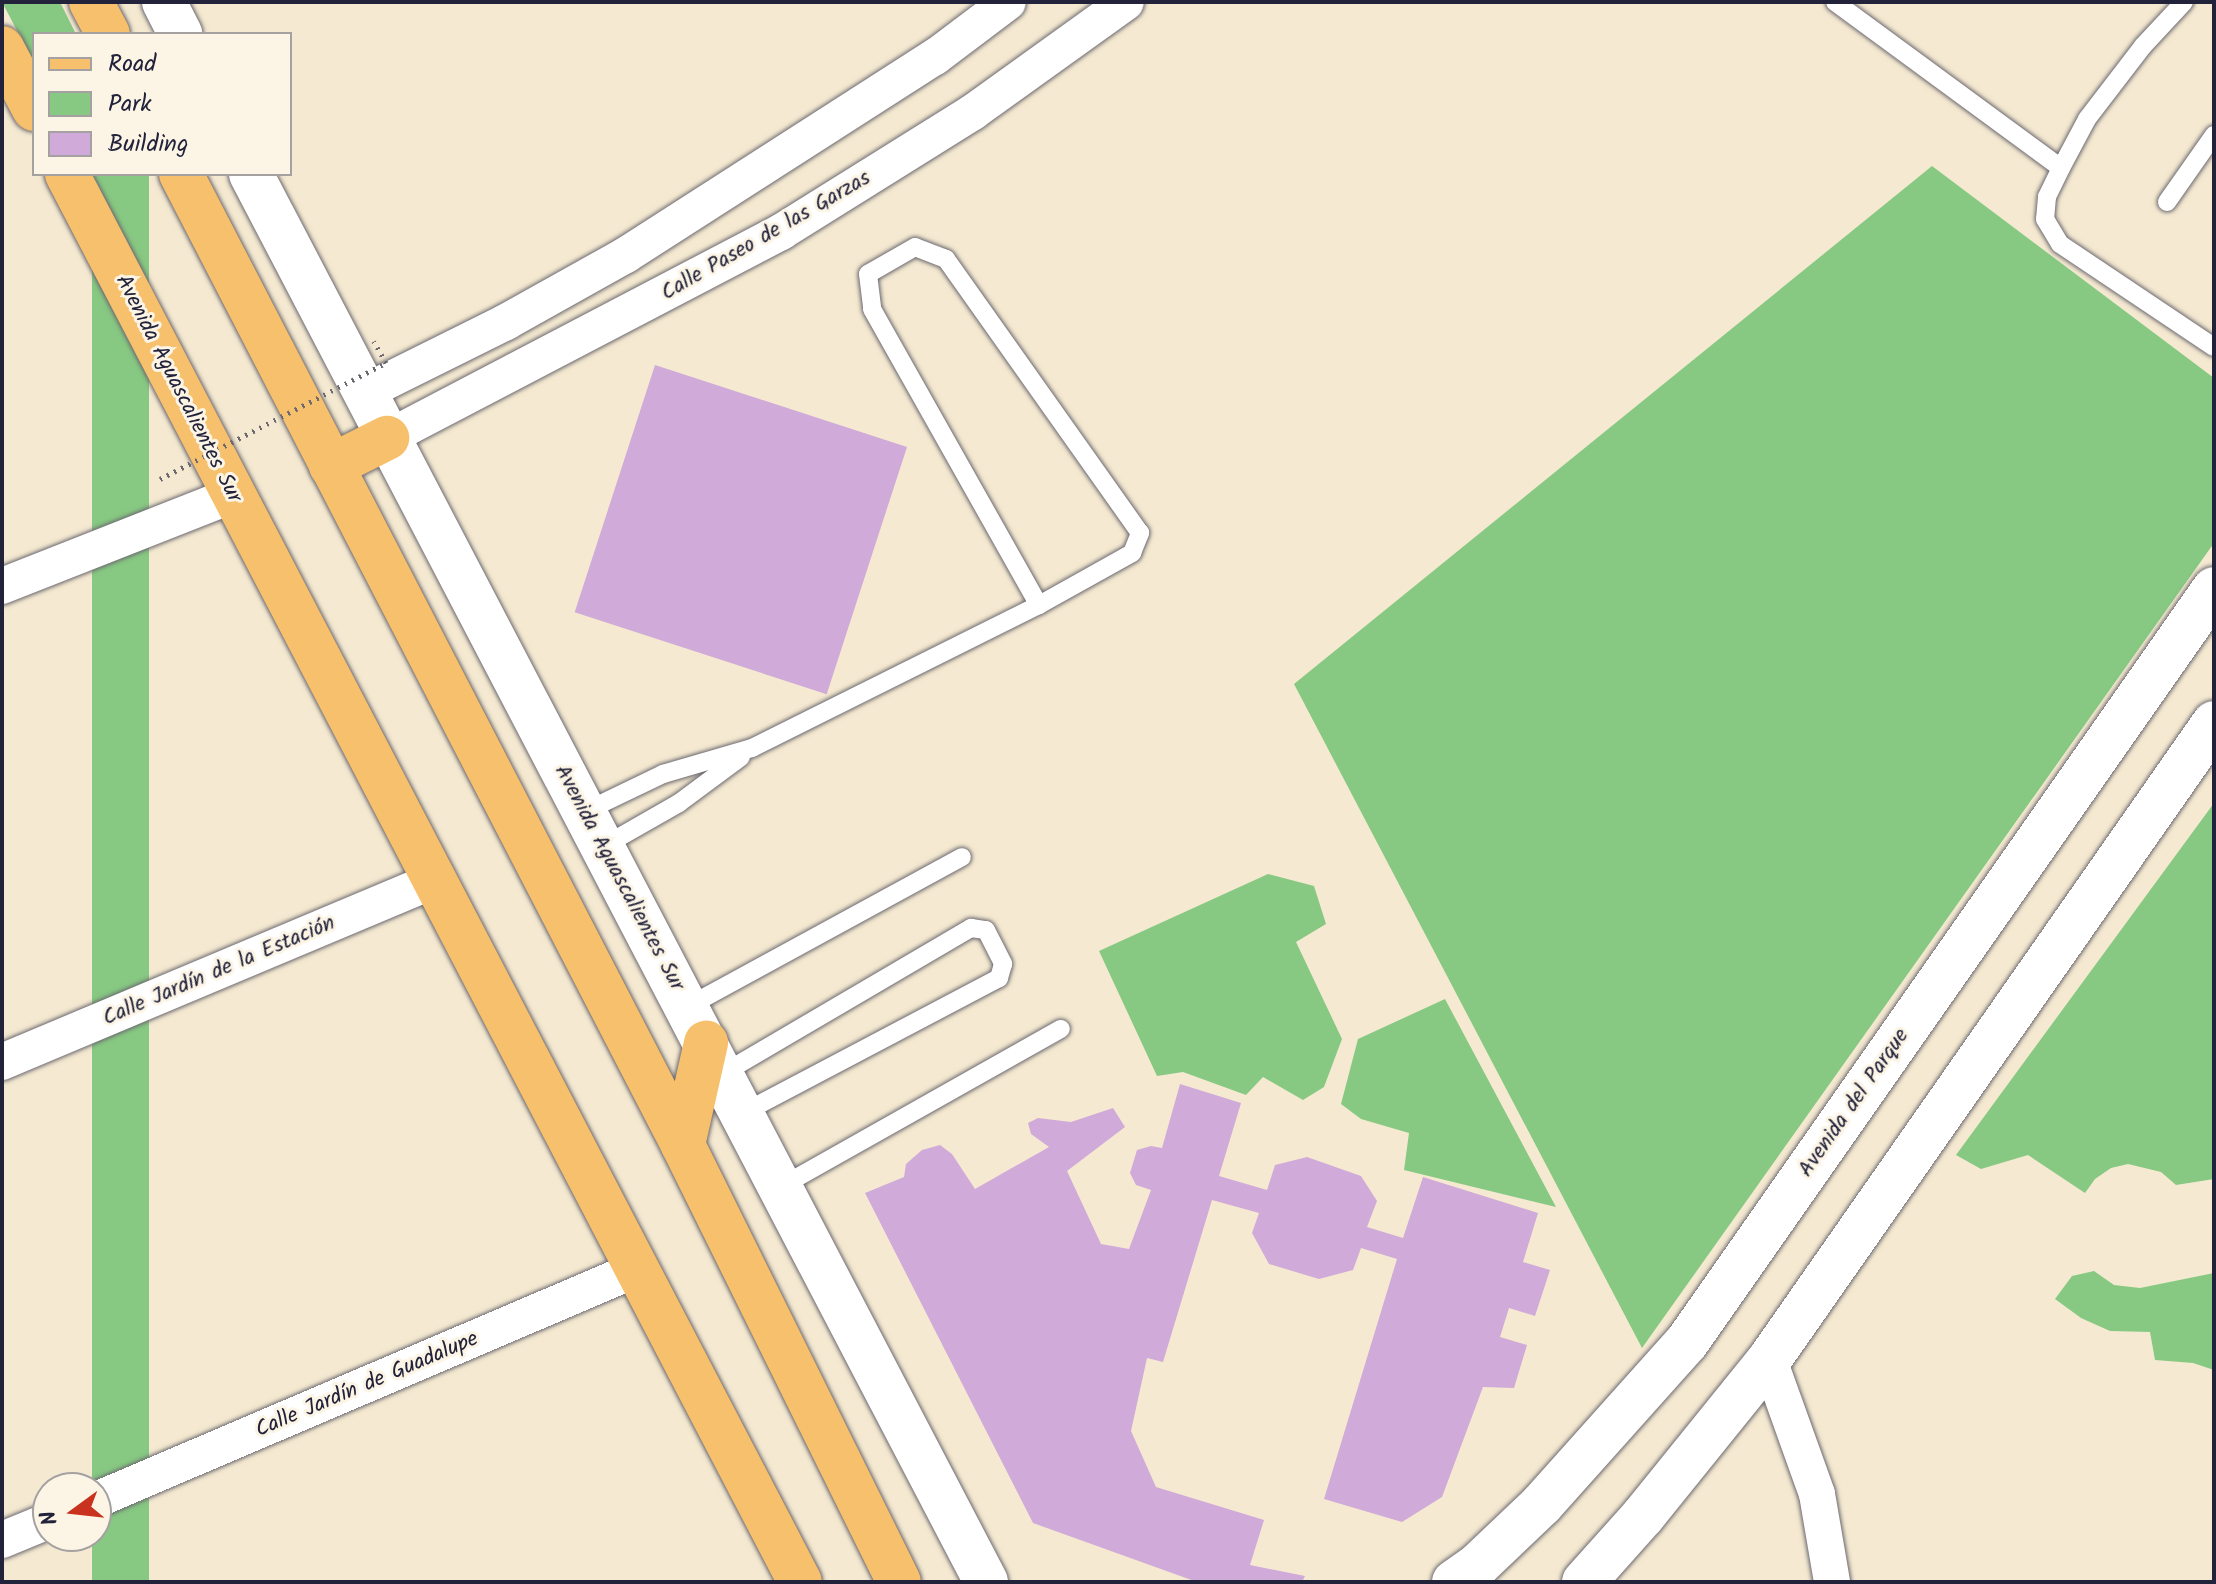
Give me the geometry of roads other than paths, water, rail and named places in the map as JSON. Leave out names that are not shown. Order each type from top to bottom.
[{"type":"main road","points":[[91,2],[107,32]]},
{"type":"main road","points":[[2,48],[20,98]]},
{"type":"main road","name":"Avenida Aguascalientes Sur","points":[[68,176],[800,1582]]},
{"type":"main road","points":[[182,176],[683,1145],[899,1582]]},
{"type":"main road","points":[[331,466],[387,438]]},
{"type":"main road","points":[[683,1145],[705,1041]]},
{"type":"street","points":[[164,2],[179,32]]},
{"type":"street","points":[[363,393],[506,322],[626,255],[935,57],[1008,2]]},
{"type":"street","name":"Calle Paseo de las Garzas","points":[[387,438],[781,232],[973,112],[1126,2]]},
{"type":"street","name":"Avenida Aguascalientes Sur","points":[[252,176],[363,393],[782,1186],[986,1582]]},
{"type":"street","points":[[2,586],[233,495]]},
{"type":"street","name":"Avenida del Parque","points":[[1454,1582],[1478,1565],[1542,1504],[1687,1342],[2214,589]]},
{"type":"street","points":[[1584,1582],[1596,1572],[1769,1360],[2214,723]]},
{"type":"street","name":"Calle Jardín de la Estación","points":[[2,1062],[435,880]]},
{"type":"street","name":"Calle Jardín de Guadalupe","points":[[112,1493],[637,1269]]},
{"type":"street","points":[[1769,1360],[1817,1494],[1832,1582]]},
{"type":"street","points":[[2,1540],[32,1528]]},
{"type":"lane","points":[[1835,2],[2061,168]]},
{"type":"lane","points":[[2184,2],[2143,46],[2087,119],[2047,197],[2045,219],[2060,244],[2214,347]]},
{"type":"lane","points":[[2167,202],[2214,135]]},
{"type":"lane","points":[[593,830],[663,774],[752,748],[1039,605],[1132,553],[1140,533],[946,259],[915,247],[868,274],[872,309],[1039,605]]},
{"type":"lane","points":[[593,830],[679,803],[752,748]]},
{"type":"lane","points":[[705,1041],[962,857]]},
{"type":"lane","points":[[705,1041],[971,928],[986,930],[1003,964],[999,978],[743,1113]]},
{"type":"lane","points":[[782,1186],[1061,1029]]}]
